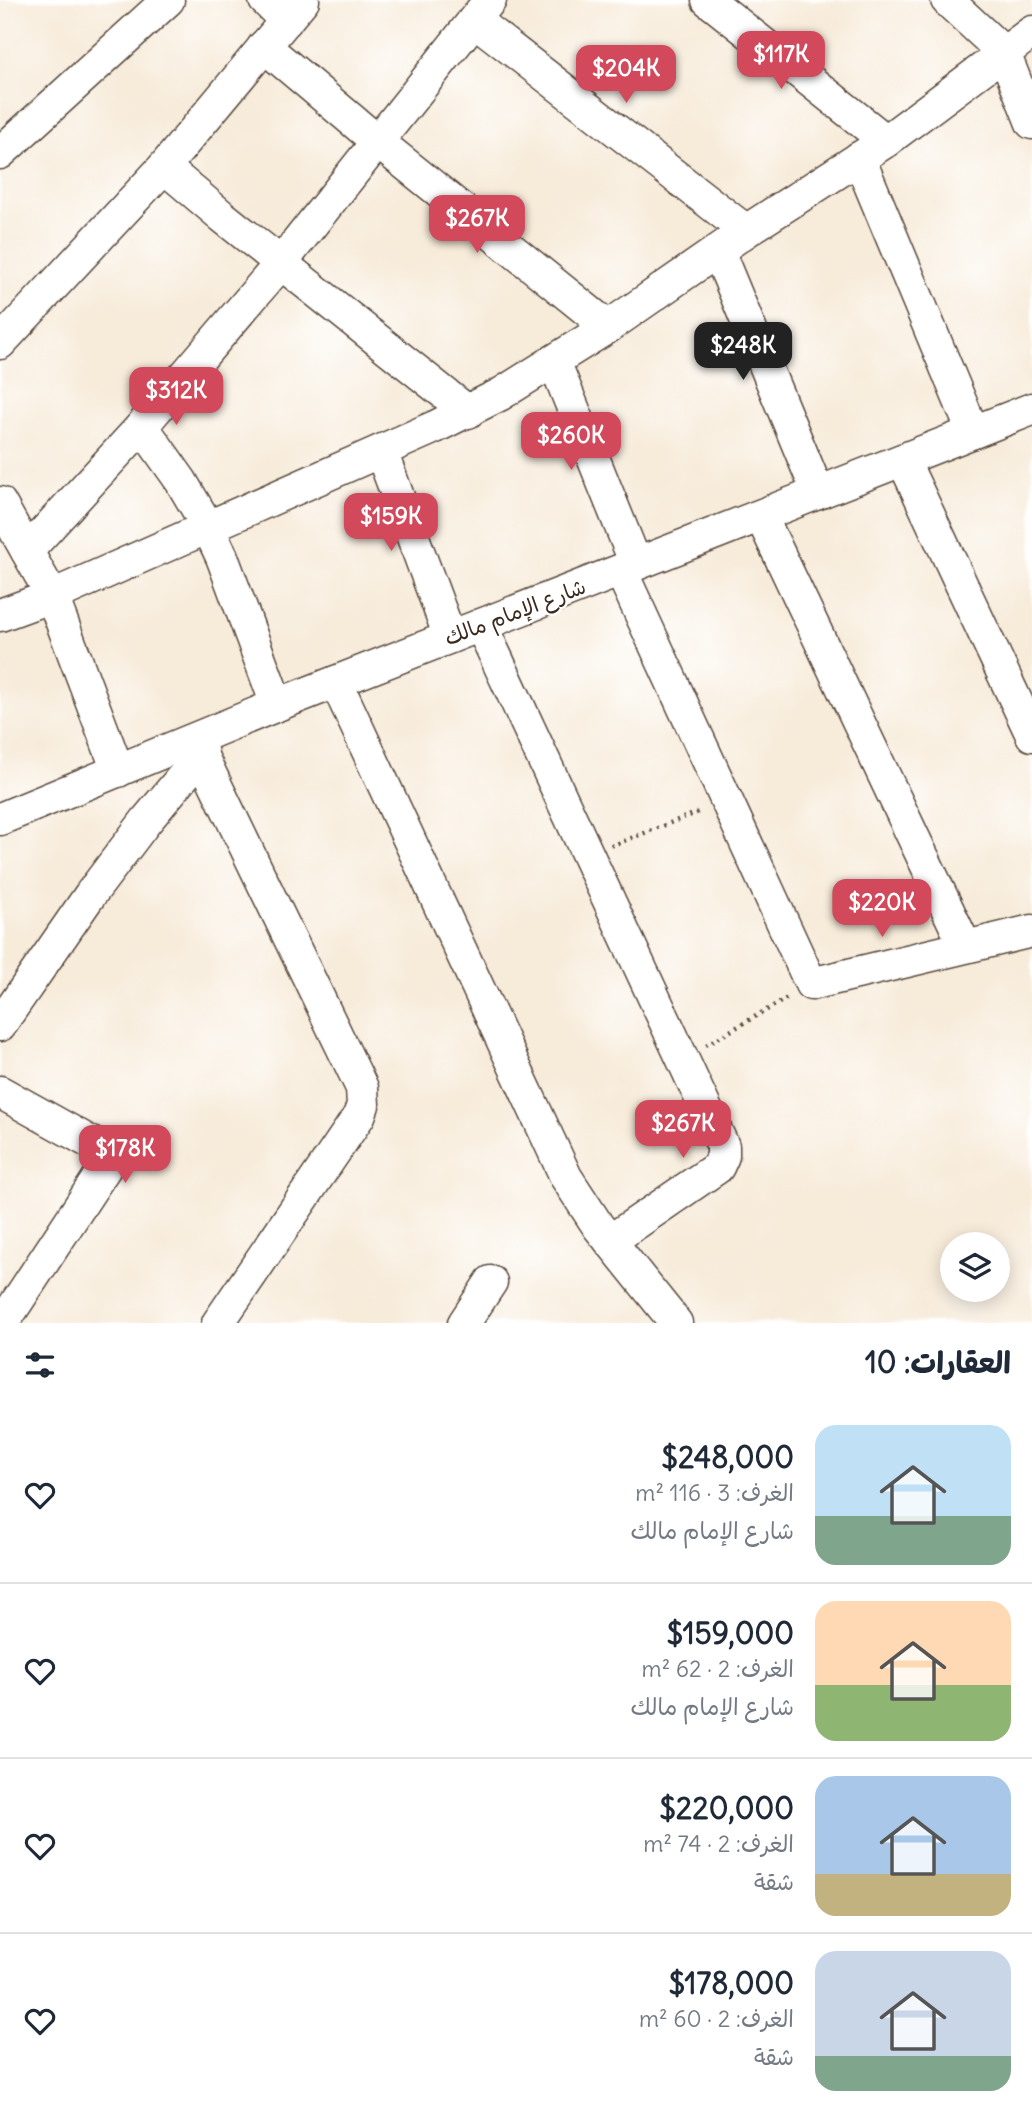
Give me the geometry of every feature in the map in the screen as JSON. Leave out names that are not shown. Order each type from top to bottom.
[{"type":"street","points":[[0,153],[168,0]]},
{"type":"street","points":[[708,0],[886,141]]},
{"type":"street","points":[[947,0],[1004,53],[1032,123]]},
{"type":"street","points":[[0,343],[164,167],[264,46],[285,7]]},
{"type":"street","points":[[27,551],[142,426],[281,263],[482,10],[746,232]]},
{"type":"street","points":[[0,615],[52,596],[468,412],[608,327],[746,232],[886,141],[1032,32]]},
{"type":"street","points":[[264,46],[378,142],[608,327]]},
{"type":"street","points":[[859,158],[973,432]]},
{"type":"street","points":[[164,167],[468,412]]},
{"type":"street","points":[[718,251],[818,493]]},
{"type":"street","points":[[554,361],[629,567],[727,801],[811,984],[1032,931]]},
{"type":"street","name":"شارع الإمام مالك","points":[[0,819],[118,771],[198,747],[277,705],[1032,409]]},
{"type":"street","points":[[142,426],[181,481],[208,527],[277,705]]},
{"type":"street","points":[[381,451],[450,637]]},
{"type":"street","points":[[903,460],[1032,734]]},
{"type":"street","points":[[0,503],[52,596],[118,771]]},
{"type":"street","points":[[761,516],[965,946]]},
{"type":"street","points":[[481,625],[723,1146],[723,1156],[718,1167],[610,1241]]},
{"type":"street","points":[[336,682],[566,1177],[610,1241],[676,1323]]},
{"type":"street","points":[[4,1014],[198,747],[362,1087],[363,1105],[337,1152],[218,1323]]},
{"type":"street","points":[[0,1092],[97,1146],[103,1151],[106,1161],[105,1168],[3,1323]]},
{"type":"street","points":[[464,1323],[492,1282]]},
{"type":"path","points":[[588,855],[727,801]]},
{"type":"path","points":[[682,1059],[811,984]]}]
